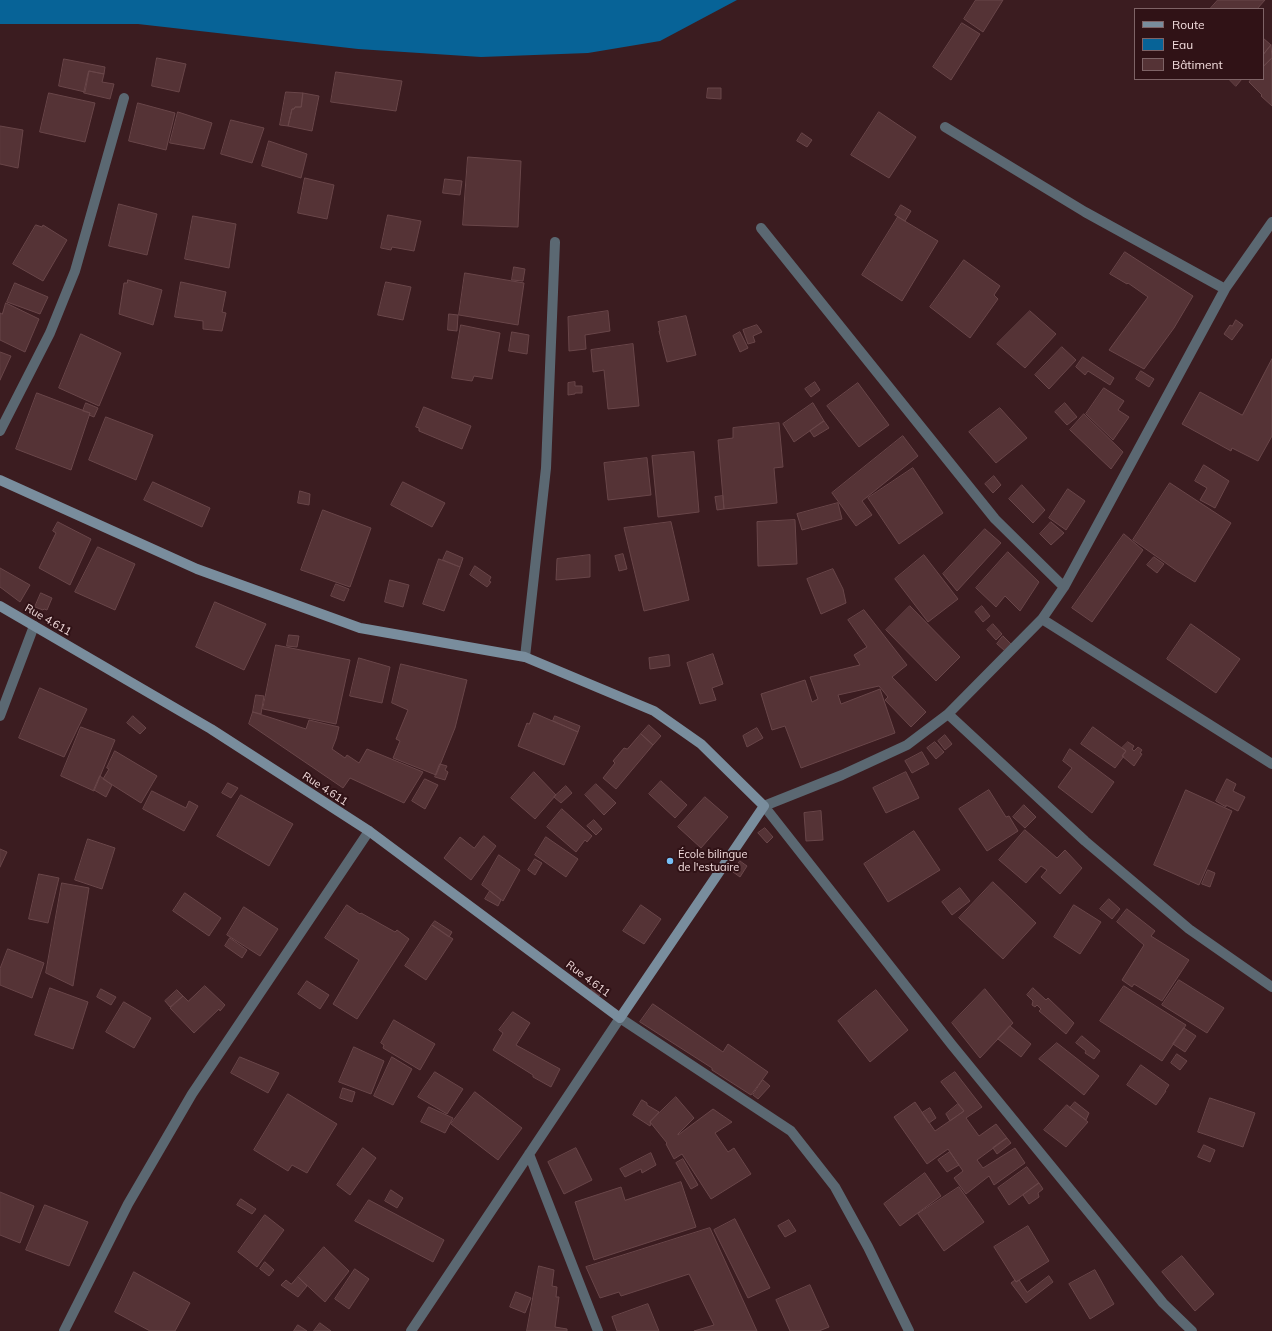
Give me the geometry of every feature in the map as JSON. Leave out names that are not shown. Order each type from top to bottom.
[{"type":"street","points":[[0,431],[50,334],[75,271],[124,98]]},
{"type":"street","points":[[945,127],[1085,212],[1225,289]]},
{"type":"street","points":[[411,1331],[620,1018],[764,806],[842,774],[906,745],[948,714],[1042,619],[1064,587],[1225,289],[1272,222]]},
{"type":"street","points":[[761,228],[995,519],[1064,587]]},
{"type":"street","points":[[525,657],[546,468],[554,242]]},
{"type":"street","points":[[0,480],[197,569],[360,628],[525,657],[654,711],[701,744],[764,806],[952,1044],[1163,1303],[1192,1331]]},
{"type":"street","name":"Rue 4.611","points":[[0,606],[211,729],[369,831],[620,1018]]},
{"type":"street","points":[[1042,619],[1272,764]]},
{"type":"street","points":[[0,716],[34,626]]},
{"type":"street","points":[[948,714],[1102,856],[1189,929],[1272,987]]},
{"type":"street","points":[[64,1331],[128,1204],[192,1094],[369,831]]},
{"type":"street","points":[[620,1018],[791,1131],[835,1187],[868,1247],[909,1331]]},
{"type":"street","points":[[529,1154],[598,1331]]},
{"type":"water","points":[[0,0],[737,0],[660,41],[588,53],[481,57],[358,49],[138,24],[0,24]]},
{"type":"building","points":[[976,0],[1003,0],[983,32],[964,19]]},
{"type":"building","points":[[1218,0],[1265,0],[1258,8],[1211,8]]},
{"type":"building","points":[[962,23],[980,34],[951,80],[933,67]]},
{"type":"building","points":[[1264,39],[1271,45],[1264,54]]},
{"type":"building","points":[[1271,45],[1272,58],[1264,66],[1264,54]]},
{"type":"building","points":[[157,58],[186,64],[179,92],[152,86]]},
{"type":"building","points":[[1272,58],[1272,106],[1249,82],[1250,80],[1264,80],[1264,66]]},
{"type":"building","points":[[64,59],[105,67],[104,74],[89,71],[85,92],[59,86]]},
{"type":"building","points":[[89,71],[104,74],[102,82],[114,84],[110,99],[84,93]]},
{"type":"building","points":[[336,72],[402,81],[396,111],[331,102]]},
{"type":"building","points":[[1230,80],[1241,80],[1236,86]]},
{"type":"building","points":[[708,88],[721,88],[721,99],[707,98]]},
{"type":"building","points":[[286,92],[303,93],[301,107],[295,107],[292,109],[288,126],[280,125]]},
{"type":"building","points":[[49,93],[95,103],[85,142],[40,132]]},
{"type":"building","points":[[303,93],[319,96],[312,131],[288,126],[292,109],[295,107],[301,107]]},
{"type":"building","points":[[138,103],[175,113],[166,150],[129,141]]},
{"type":"building","points":[[178,112],[212,123],[204,149],[170,143]]},
{"type":"building","points":[[879,112],[916,137],[889,178],[851,155]]},
{"type":"building","points":[[231,120],[264,128],[252,163],[221,154]]},
{"type":"building","points":[[0,126],[23,130],[18,168],[0,164]]},
{"type":"building","points":[[802,133],[812,140],[807,147],[797,141]]},
{"type":"building","points":[[269,141],[307,154],[301,178],[262,166]]},
{"type":"building","points":[[468,157],[521,161],[518,227],[463,225]]},
{"type":"building","points":[[305,178],[334,185],[327,219],[298,213]]},
{"type":"building","points":[[445,179],[462,181],[460,195],[443,193]]},
{"type":"building","points":[[119,204],[157,214],[147,255],[109,246]]},
{"type":"building","points":[[901,205],[911,211],[905,221],[895,215]]},
{"type":"building","points":[[388,215],[421,221],[414,251],[392,247],[391,250],[381,248]]},
{"type":"building","points":[[193,216],[236,224],[229,268],[185,259]]},
{"type":"building","points":[[898,217],[938,241],[902,301],[862,275]]},
{"type":"building","points":[[36,225],[42,227],[43,225],[67,240],[43,281],[13,264]]},
{"type":"building","points":[[1125,252],[1193,296],[1174,328],[1144,369],[1109,350],[1148,297],[1128,283],[1127,284],[1110,274]]},
{"type":"building","points":[[964,260],[1000,286],[994,295],[998,299],[970,338],[930,307]]},
{"type":"building","points":[[514,267],[525,269],[523,281],[512,280]]},
{"type":"building","points":[[465,273],[524,283],[518,325],[459,315]]},
{"type":"building","points":[[128,280],[162,290],[153,325],[119,314],[124,283],[127,283]]},
{"type":"building","points":[[181,282],[226,292],[222,312],[226,313],[222,331],[203,329],[203,321],[175,317]]},
{"type":"building","points":[[386,282],[411,287],[403,320],[378,315]]},
{"type":"building","points":[[15,283],[48,297],[40,314],[7,302]]},
{"type":"building","points":[[6,303],[39,319],[25,352],[0,340],[0,313],[2,314]]},
{"type":"building","points":[[608,311],[610,331],[585,335],[586,349],[569,351],[568,317]]},
{"type":"building","points":[[1030,311],[1056,334],[1025,368],[997,344]]},
{"type":"building","points":[[449,314],[458,315],[457,331],[448,330]]},
{"type":"building","points":[[686,316],[696,355],[667,362],[658,322]]},
{"type":"building","points":[[1236,320],[1243,325],[1232,340],[1224,334],[1230,325],[1232,326]]},
{"type":"building","points":[[461,325],[500,333],[492,379],[474,376],[472,381],[452,378]]},
{"type":"building","points":[[757,325],[762,332],[753,336],[755,342],[748,344],[743,330]]},
{"type":"building","points":[[512,332],[529,335],[527,354],[509,351]]},
{"type":"building","points":[[740,332],[748,348],[740,352],[733,336]]},
{"type":"building","points":[[81,334],[121,353],[99,406],[59,388]]},
{"type":"building","points":[[633,344],[639,406],[608,409],[604,370],[593,372],[591,350]]},
{"type":"building","points":[[1062,347],[1076,360],[1049,389],[1035,375]]},
{"type":"building","points":[[0,352],[11,356],[0,380]]},
{"type":"building","points":[[1083,357],[1114,378],[1110,385],[1088,371],[1085,375],[1076,367]]},
{"type":"building","points":[[1272,359],[1272,436],[1258,461],[1232,448],[1231,451],[1182,424],[1200,392],[1242,415]]},
{"type":"building","points":[[1141,371],[1154,379],[1149,387],[1136,379]]},
{"type":"building","points":[[575,382],[575,386],[582,386],[582,393],[568,395],[568,383]]},
{"type":"building","points":[[815,382],[820,390],[811,397],[805,389]]},
{"type":"building","points":[[858,383],[889,425],[859,447],[827,406]]},
{"type":"building","points":[[1104,388],[1124,401],[1118,410],[1129,417],[1113,440],[1086,414]]},
{"type":"building","points":[[37,393],[90,413],[71,470],[16,449]]},
{"type":"building","points":[[86,403],[98,408],[94,417],[89,415],[90,413],[83,411]]},
{"type":"building","points":[[813,403],[824,421],[794,442],[783,424]]},
{"type":"building","points":[[1065,403],[1077,417],[1067,425],[1055,412]]},
{"type":"building","points":[[424,407],[471,426],[462,449],[419,431],[419,428],[416,427]]},
{"type":"building","points":[[1000,408],[1027,438],[996,463],[969,432]]},
{"type":"building","points":[[1084,414],[1123,452],[1111,469],[1070,430]]},
{"type":"building","points":[[106,417],[153,435],[136,480],[89,460]]},
{"type":"building","points":[[824,421],[829,428],[814,437],[810,431]]},
{"type":"building","points":[[779,423],[783,467],[774,468],[777,503],[724,509],[718,440],[733,438],[733,428]]},
{"type":"building","points":[[903,436],[918,456],[862,501],[872,515],[856,526],[832,493]]},
{"type":"building","points":[[694,452],[699,512],[658,517],[652,456]]},
{"type":"building","points":[[647,458],[651,495],[608,500],[604,463]]},
{"type":"building","points":[[1204,465],[1229,481],[1215,508],[1200,500],[1207,488],[1195,481]]},
{"type":"building","points":[[913,468],[943,513],[899,544],[868,498]]},
{"type":"building","points":[[994,476],[1001,485],[993,493],[985,484]]},
{"type":"building","points":[[153,482],[210,508],[202,527],[144,500]]},
{"type":"building","points":[[403,482],[445,503],[432,527],[391,505]]},
{"type":"building","points":[[1170,483],[1231,523],[1195,582],[1133,540]]},
{"type":"building","points":[[1022,485],[1045,510],[1033,523],[1009,499]]},
{"type":"building","points":[[1068,489],[1085,501],[1066,530],[1049,518]]},
{"type":"building","points":[[300,491],[310,494],[309,505],[298,503]]},
{"type":"building","points":[[723,496],[724,509],[717,510],[715,497]]},
{"type":"building","points":[[838,503],[842,519],[802,530],[797,514]]},
{"type":"building","points":[[323,510],[371,528],[350,587],[301,570]]},
{"type":"building","points":[[795,520],[797,564],[758,566],[757,522]]},
{"type":"building","points":[[58,522],[91,539],[70,585],[39,568],[56,533],[53,531]]},
{"type":"building","points":[[671,522],[689,600],[644,611],[624,528]]},
{"type":"building","points":[[1051,522],[1064,533],[1051,545],[1040,534]]},
{"type":"building","points":[[985,529],[1001,543],[957,591],[943,574]]},
{"type":"building","points":[[1124,534],[1143,550],[1092,622],[1072,608]]},
{"type":"building","points":[[98,547],[135,564],[115,610],[75,592]]},
{"type":"building","points":[[447,551],[463,558],[460,567],[443,560]]},
{"type":"building","points":[[1008,552],[1039,582],[1020,611],[1005,596],[996,607],[976,588]]},
{"type":"building","points":[[623,554],[627,569],[619,571],[615,556]]},
{"type":"building","points":[[590,555],[590,577],[556,580],[557,559]]},
{"type":"building","points":[[924,555],[958,599],[928,622],[895,579]]},
{"type":"building","points":[[1154,557],[1164,564],[1157,573],[1147,565]]},
{"type":"building","points":[[439,559],[460,567],[444,611],[423,604]]},
{"type":"building","points":[[475,566],[491,577],[489,581],[491,582],[487,587],[470,575]]},
{"type":"building","points":[[0,568],[30,585],[20,602],[0,587]]},
{"type":"building","points":[[833,569],[843,589],[846,603],[821,614],[807,579]]},
{"type":"building","points":[[390,580],[409,585],[403,607],[385,602]]},
{"type":"building","points":[[336,584],[349,589],[344,601],[331,596]]},
{"type":"building","points":[[41,593],[52,598],[47,610],[35,607]]},
{"type":"building","points":[[215,602],[266,624],[244,670],[196,647]]},
{"type":"building","points":[[910,606],[960,657],[936,681],[886,630]]},
{"type":"building","points":[[982,606],[990,616],[983,622],[975,612]]},
{"type":"building","points":[[864,610],[907,665],[892,677],[926,712],[911,727],[885,700],[888,697],[879,686],[838,695],[841,704],[880,689],[895,733],[801,768],[785,726],[772,730],[761,694],[805,680],[812,702],[818,699],[810,677],[860,665],[854,655],[867,647],[848,620]]},
{"type":"building","points":[[993,624],[1002,634],[996,640],[987,630]]},
{"type":"building","points":[[1191,624],[1240,659],[1216,693],[1167,659]]},
{"type":"building","points":[[289,635],[299,636],[297,647],[287,646]]},
{"type":"building","points":[[1003,636],[1011,644],[1005,651],[997,644]]},
{"type":"building","points":[[276,645],[350,660],[336,724],[263,709]]},
{"type":"building","points":[[713,654],[723,684],[712,688],[716,700],[700,704],[687,663]]},
{"type":"building","points":[[669,655],[670,666],[650,669],[649,658]]},
{"type":"building","points":[[359,658],[390,667],[382,703],[350,696]]},
{"type":"building","points":[[401,664],[467,680],[455,728],[436,775],[393,758],[400,741],[396,739],[408,710],[392,703]]},
{"type":"building","points":[[40,688],[87,709],[64,757],[19,738]]},
{"type":"building","points":[[256,695],[264,696],[261,714],[253,712]]},
{"type":"building","points":[[253,712],[306,729],[309,720],[339,727],[332,749],[345,758],[347,755],[359,763],[367,749],[423,772],[404,803],[350,778],[343,788],[249,724]]},
{"type":"building","points":[[534,713],[578,732],[564,765],[518,746],[527,723],[529,724]]},
{"type":"building","points":[[133,716],[146,728],[140,734],[127,723]]},
{"type":"building","points":[[555,716],[580,726],[578,732],[553,721]]},
{"type":"building","points":[[649,725],[661,736],[653,745],[641,734]]},
{"type":"building","points":[[81,727],[115,740],[94,791],[61,776]]},
{"type":"building","points":[[1093,727],[1126,751],[1115,768],[1081,744]]},
{"type":"building","points":[[757,728],[763,738],[747,747],[743,736]]},
{"type":"building","points":[[641,734],[653,745],[616,789],[603,778],[615,763],[613,761],[624,748],[627,749]]},
{"type":"building","points":[[945,735],[952,744],[945,750],[938,741]]},
{"type":"building","points":[[935,742],[944,752],[936,759],[927,748]]},
{"type":"building","points":[[1128,742],[1134,746],[1132,749],[1134,751],[1138,747],[1142,750],[1140,753],[1142,754],[1134,766],[1122,756],[1126,751],[1122,748]]},
{"type":"building","points":[[1070,749],[1114,782],[1092,813],[1058,787],[1072,768],[1063,761]]},
{"type":"building","points":[[115,751],[157,776],[141,803],[103,779],[109,769],[107,768]]},
{"type":"building","points":[[922,752],[929,764],[912,773],[905,761]]},
{"type":"building","points":[[440,764],[447,766],[445,770],[448,772],[445,780],[435,777]]},
{"type":"building","points":[[534,772],[556,795],[535,819],[511,798]]},
{"type":"building","points":[[906,772],[919,798],[886,813],[873,788]]},
{"type":"building","points":[[100,776],[112,785],[106,797],[94,790]]},
{"type":"building","points":[[425,779],[438,785],[425,809],[412,801]]},
{"type":"building","points":[[1227,779],[1236,784],[1233,791],[1245,797],[1238,811],[1226,805],[1226,807],[1216,801]]},
{"type":"building","points":[[661,781],[687,805],[675,818],[649,794]]},
{"type":"building","points":[[228,783],[238,788],[231,798],[222,793]]},
{"type":"building","points":[[596,784],[616,803],[604,815],[585,795]]},
{"type":"building","points":[[566,786],[572,793],[561,803],[554,797]]},
{"type":"building","points":[[989,790],[1006,817],[1009,816],[1018,831],[987,851],[959,809]]},
{"type":"building","points":[[1186,790],[1232,811],[1199,885],[1154,865]]},
{"type":"building","points":[[152,791],[186,808],[189,801],[198,806],[184,831],[143,809]]},
{"type":"building","points":[[241,795],[293,824],[269,866],[217,836]]},
{"type":"building","points":[[705,797],[728,817],[701,848],[678,827]]},
{"type":"building","points":[[1024,805],[1036,817],[1025,828],[1013,817]]},
{"type":"building","points":[[562,809],[592,836],[587,842],[585,840],[576,852],[547,827]]},
{"type":"building","points":[[821,811],[823,840],[806,841],[804,813]]},
{"type":"building","points":[[594,820],[602,829],[596,835],[587,826]]},
{"type":"building","points":[[765,828],[773,837],[767,843],[758,833]]},
{"type":"building","points":[[1025,830],[1057,858],[1065,850],[1082,868],[1060,894],[1041,877],[1047,870],[1041,866],[1026,883],[999,860]]},
{"type":"building","points":[[914,831],[940,870],[888,902],[864,864]]},
{"type":"building","points":[[484,836],[496,846],[471,880],[444,858],[460,837],[474,848]]},
{"type":"building","points":[[546,837],[578,859],[566,877],[535,855]]},
{"type":"building","points":[[88,839],[115,848],[102,889],[75,880]]},
{"type":"building","points":[[0,849],[7,852],[0,867]]},
{"type":"building","points":[[499,855],[520,870],[503,901],[482,885]]},
{"type":"building","points":[[535,859],[542,863],[535,875],[528,870]]},
{"type":"building","points":[[740,861],[747,866],[740,877],[733,872]]},
{"type":"building","points":[[1208,870],[1215,873],[1210,887],[1202,884]]},
{"type":"building","points":[[39,874],[59,878],[48,923],[29,919]]},
{"type":"building","points":[[993,882],[1036,923],[1003,959],[959,918]]},
{"type":"building","points":[[62,883],[89,888],[73,986],[46,973]]},
{"type":"building","points":[[960,888],[970,901],[952,915],[942,902]]},
{"type":"building","points":[[490,891],[501,900],[498,906],[485,899]]},
{"type":"building","points":[[185,893],[221,918],[209,936],[173,911]]},
{"type":"building","points":[[1109,899],[1120,909],[1112,919],[1100,909]]},
{"type":"building","points":[[347,905],[360,914],[361,913],[395,932],[397,930],[409,939],[357,1019],[333,1004],[359,960],[325,938]]},
{"type":"building","points":[[641,905],[661,919],[644,944],[623,931]]},
{"type":"building","points":[[1074,905],[1101,922],[1080,954],[1054,937]]},
{"type":"building","points":[[244,907],[278,929],[260,956],[227,935]]},
{"type":"building","points":[[1127,909],[1155,931],[1151,936],[1189,960],[1162,1001],[1134,984],[1132,987],[1122,980],[1144,945],[1117,922]]},
{"type":"building","points":[[435,921],[452,932],[449,937],[432,925]]},
{"type":"building","points":[[432,925],[453,939],[426,980],[405,966]]},
{"type":"building","points":[[230,938],[247,950],[242,958],[225,946]]},
{"type":"building","points":[[8,949],[44,963],[32,998],[0,985],[0,969]]},
{"type":"building","points":[[1179,980],[1224,1008],[1207,1033],[1162,1005]]},
{"type":"building","points":[[307,981],[329,995],[320,1009],[298,994]]},
{"type":"building","points":[[597,982],[605,988],[599,996],[591,990]]},
{"type":"building","points":[[205,986],[225,1005],[194,1033],[170,1008],[183,996],[188,1001]]},
{"type":"building","points":[[1124,986],[1186,1025],[1162,1061],[1100,1021]]},
{"type":"building","points":[[50,988],[88,1002],[73,1049],[35,1035]]},
{"type":"building","points":[[1033,988],[1046,1000],[1048,998],[1074,1023],[1066,1034],[1039,1011],[1041,1009],[1037,1005],[1035,1007],[1032,1005],[1033,1001],[1027,995]]},
{"type":"building","points":[[101,989],[116,997],[111,1005],[97,997]]},
{"type":"building","points":[[985,989],[1013,1023],[980,1058],[952,1023]]},
{"type":"building","points":[[177,990],[183,996],[170,1007],[165,1001]]},
{"type":"building","points":[[876,990],[908,1030],[870,1062],[838,1021]]},
{"type":"building","points":[[124,1002],[151,1018],[134,1048],[106,1032]]},
{"type":"building","points":[[653,1004],[723,1052],[728,1044],[768,1072],[751,1095],[640,1022]]},
{"type":"building","points":[[513,1012],[530,1023],[516,1045],[560,1069],[551,1087],[533,1077],[533,1075],[493,1050],[503,1033],[499,1030]]},
{"type":"building","points":[[394,1020],[435,1044],[420,1070],[383,1048],[384,1045],[381,1043]]},
{"type":"building","points":[[1010,1026],[1031,1044],[1021,1057],[998,1039]]},
{"type":"building","points":[[1184,1028],[1196,1036],[1185,1052],[1173,1044]]},
{"type":"building","points":[[1082,1036],[1100,1051],[1094,1059],[1085,1053],[1086,1051],[1076,1043]]},
{"type":"building","points":[[1057,1043],[1099,1076],[1084,1095],[1039,1059]]},
{"type":"building","points":[[354,1047],[384,1061],[371,1094],[339,1082]]},
{"type":"building","points":[[1177,1054],[1187,1061],[1180,1070],[1171,1063]]},
{"type":"building","points":[[240,1057],[279,1073],[268,1093],[231,1073]]},
{"type":"building","points":[[392,1057],[412,1069],[393,1105],[374,1096]]},
{"type":"building","points":[[1141,1065],[1169,1085],[1156,1105],[1127,1085]]},
{"type":"building","points":[[435,1072],[463,1089],[447,1114],[418,1097]]},
{"type":"building","points":[[955,1072],[982,1107],[966,1118],[979,1136],[996,1124],[1007,1138],[977,1160],[983,1168],[1015,1148],[1025,1163],[994,1185],[989,1176],[966,1194],[954,1178],[963,1171],[948,1149],[927,1164],[894,1117],[915,1102],[935,1131],[964,1111],[941,1082]]},
{"type":"building","points":[[763,1080],[770,1086],[758,1099],[753,1095]]},
{"type":"building","points":[[343,1088],[355,1092],[352,1102],[340,1098]]},
{"type":"building","points":[[475,1092],[522,1128],[498,1160],[451,1124]]},
{"type":"building","points":[[288,1094],[337,1124],[307,1173],[292,1165],[288,1171],[254,1150]]},
{"type":"building","points":[[676,1097],[694,1118],[678,1135],[713,1109],[732,1122],[715,1133],[728,1152],[734,1148],[751,1174],[711,1199],[682,1154],[674,1159],[666,1144],[667,1143],[650,1122]]},
{"type":"building","points":[[1210,1098],[1255,1113],[1243,1147],[1198,1132]]},
{"type":"building","points":[[642,1100],[647,1103],[647,1105],[659,1112],[650,1122],[650,1126],[633,1115]]},
{"type":"building","points":[[1075,1102],[1089,1113],[1086,1120],[1070,1108]]},
{"type":"building","points":[[958,1104],[964,1111],[950,1121],[946,1114]]},
{"type":"building","points":[[1067,1105],[1088,1122],[1066,1147],[1044,1130]]},
{"type":"building","points":[[429,1107],[453,1118],[445,1133],[421,1122]]},
{"type":"building","points":[[930,1108],[936,1118],[929,1123],[922,1113]]},
{"type":"building","points":[[1007,1138],[1011,1143],[997,1154],[993,1148]]},
{"type":"building","points":[[1204,1145],[1215,1150],[1210,1162],[1198,1157]]},
{"type":"building","points":[[363,1148],[376,1158],[350,1195],[337,1185]]},
{"type":"building","points":[[576,1148],[592,1180],[564,1194],[548,1162]]},
{"type":"building","points":[[950,1152],[959,1165],[947,1172],[938,1160]]},
{"type":"building","points":[[651,1153],[656,1165],[642,1173],[641,1169],[625,1177],[620,1169]]},
{"type":"building","points":[[683,1159],[698,1185],[691,1189],[676,1163]]},
{"type":"building","points":[[1027,1167],[1039,1183],[1009,1205],[998,1188]]},
{"type":"building","points":[[925,1173],[941,1196],[900,1226],[884,1204]]},
{"type":"building","points":[[681,1182],[696,1227],[594,1260],[575,1202],[621,1187],[625,1200]]},
{"type":"building","points":[[1039,1183],[1043,1189],[1038,1193],[1039,1197],[1029,1204],[1023,1195]]},
{"type":"building","points":[[959,1187],[984,1222],[944,1251],[918,1214]]},
{"type":"building","points":[[391,1190],[403,1198],[397,1208],[385,1201]]},
{"type":"building","points":[[0,1192],[34,1206],[20,1243],[0,1235]]},
{"type":"building","points":[[241,1199],[256,1209],[252,1214],[237,1205]]},
{"type":"building","points":[[369,1200],[444,1240],[433,1262],[355,1221]]},
{"type":"building","points":[[45,1205],[88,1222],[69,1266],[26,1250]]},
{"type":"building","points":[[265,1215],[284,1230],[257,1267],[238,1252]]},
{"type":"building","points":[[735,1219],[770,1288],[748,1298],[714,1230]]},
{"type":"building","points":[[789,1220],[796,1231],[785,1237],[778,1226]]},
{"type":"building","points":[[1028,1226],[1049,1261],[1016,1282],[994,1247]]},
{"type":"building","points":[[710,1228],[757,1331],[694,1331],[714,1325],[689,1274],[621,1296],[619,1292],[600,1298],[586,1267]]},
{"type":"building","points":[[324,1247],[349,1271],[325,1302],[298,1277]]},
{"type":"building","points":[[1182,1256],[1214,1294],[1195,1311],[1162,1272]]},
{"type":"building","points":[[265,1262],[274,1270],[269,1276],[260,1269]]},
{"type":"building","points":[[539,1266],[554,1270],[552,1286],[557,1287],[556,1297],[559,1297],[555,1327],[567,1329],[567,1331],[527,1331]]},
{"type":"building","points":[[355,1269],[369,1279],[349,1309],[335,1299]]},
{"type":"building","points":[[1095,1270],[1114,1304],[1090,1319],[1069,1284]]},
{"type":"building","points":[[134,1272],[190,1303],[175,1331],[150,1331],[115,1312]]},
{"type":"building","points":[[1049,1276],[1053,1282],[1026,1303],[1011,1283],[1015,1280],[1016,1282],[1019,1280],[1027,1292]]},
{"type":"building","points":[[298,1277],[307,1286],[298,1297],[281,1285],[286,1280],[291,1284]]},
{"type":"building","points":[[810,1285],[829,1327],[819,1331],[790,1331],[776,1300]]},
{"type":"building","points":[[516,1292],[531,1298],[525,1313],[510,1307]]},
{"type":"building","points":[[648,1304],[659,1331],[617,1331],[612,1317]]},
{"type":"building","points":[[320,1323],[331,1331],[314,1331]]},
{"type":"building","points":[[298,1325],[307,1331],[294,1331]]},
{"type":"place","name":"École bilingue de l'estuaire","points":[[670,861]]}]
